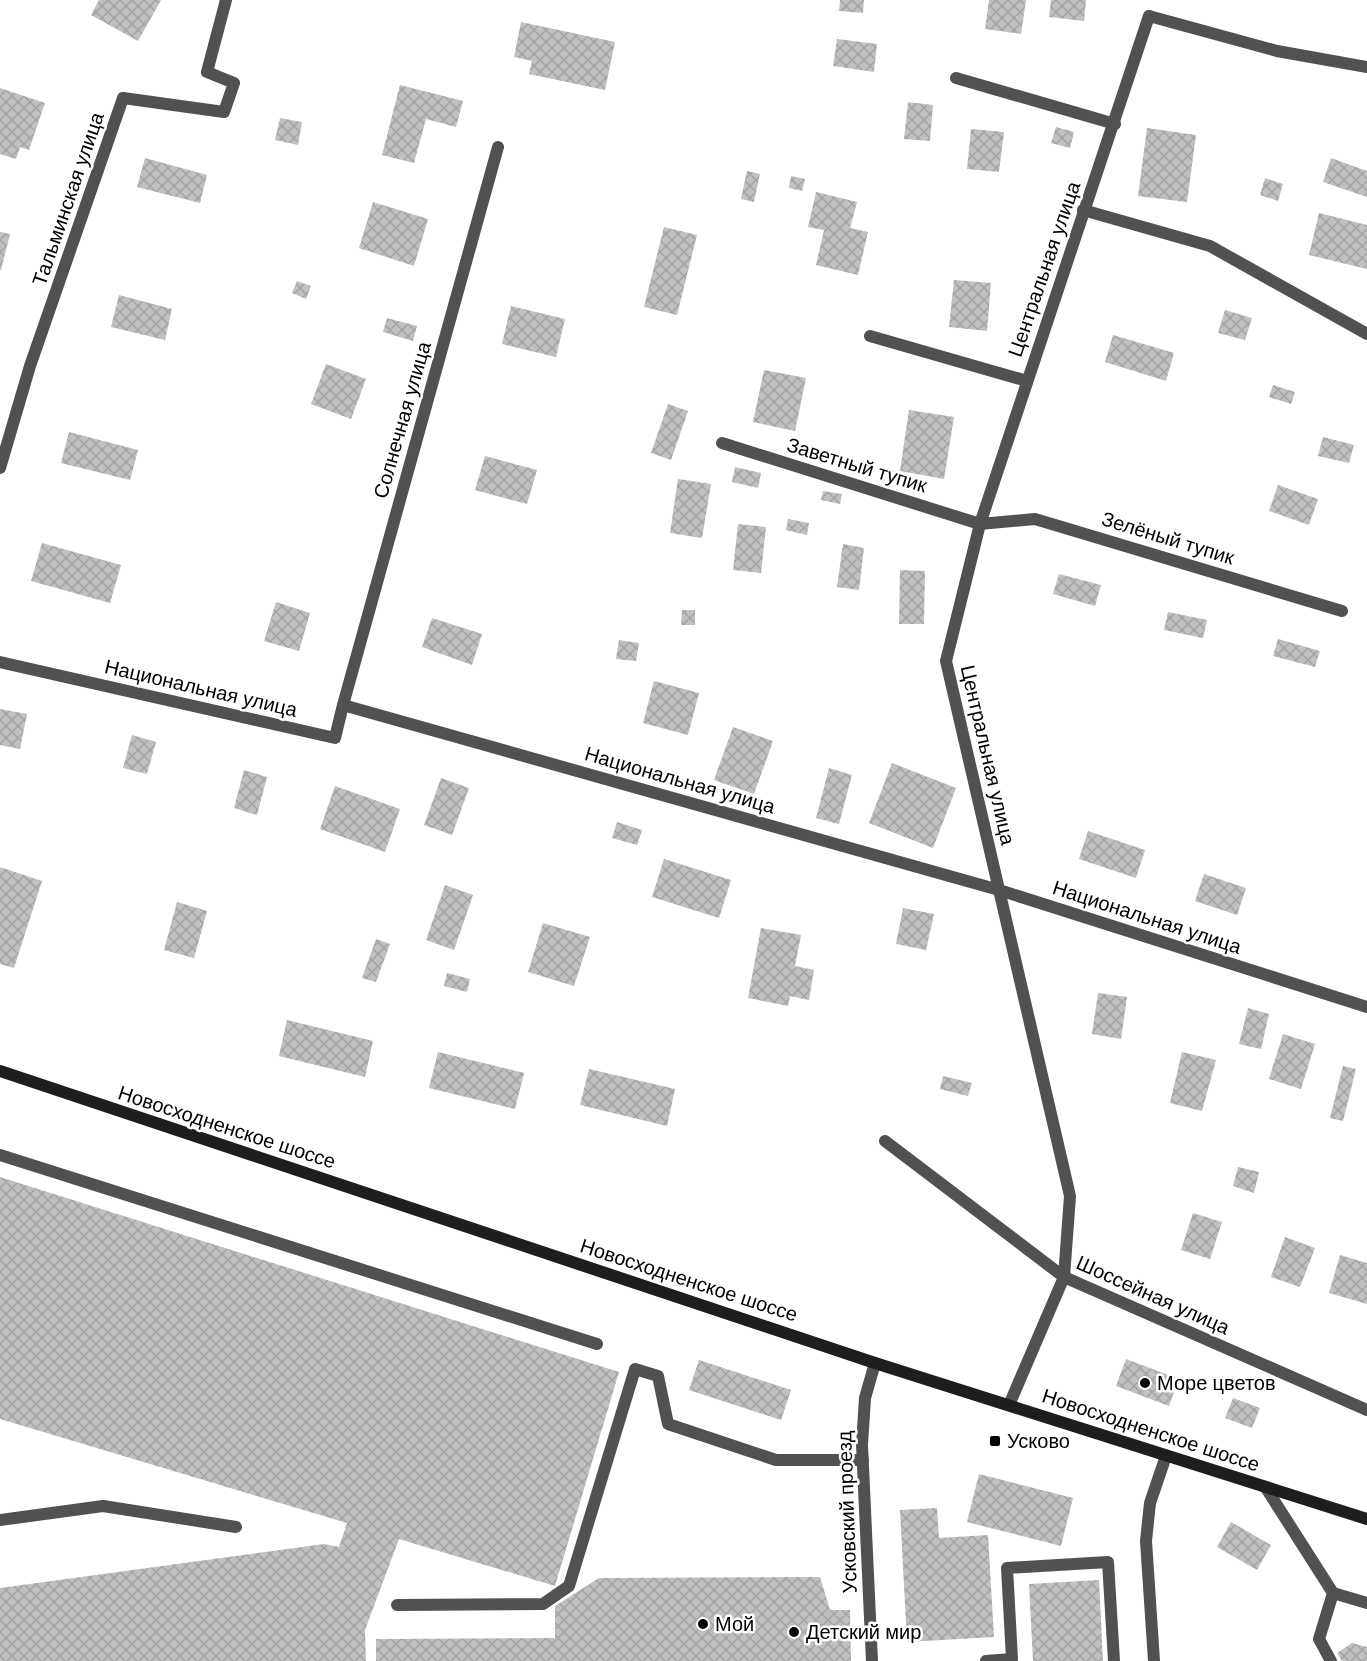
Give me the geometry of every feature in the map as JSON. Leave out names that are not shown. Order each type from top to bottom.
[{"type":"main road","name":"Новосходненское шоссе","points":[[0,1071],[875,1363],[1367,1519]]},
{"type":"street","name":"Тальминская улица","points":[[0,468],[30,366],[123,98],[224,112],[234,83],[207,72],[226,0]]},
{"type":"street","name":"Центральная улица","points":[[1009,1406],[1064,1277],[1070,1196],[946,661],[980,524],[1083,210],[1115,124],[1149,16],[1277,51],[1367,67]]},
{"type":"street","points":[[956,78],[1115,124]]},
{"type":"street","name":"Солнечная улица","points":[[343,705],[498,147]]},
{"type":"street","points":[[1083,210],[1210,246],[1367,334]]},
{"type":"street","points":[[870,336],[1027,381]]},
{"type":"street","name":"Заветный тупик","points":[[722,443],[980,524]]},
{"type":"street","name":"Зелёный тупик","points":[[980,524],[1035,519],[1342,611]]},
{"type":"street","name":"Национальная улица","points":[[0,662],[335,738],[343,705],[999,890],[1367,1007]]},
{"type":"street","name":"Шоссейная улица","points":[[885,1140],[1064,1277],[1367,1410]]},
{"type":"street","points":[[0,1155],[597,1344]]},
{"type":"street","name":"Усковский проезд","points":[[872,1661],[863,1460],[865,1398],[875,1363]]},
{"type":"street","points":[[397,1605],[543,1604],[569,1586],[635,1369],[658,1376],[668,1424],[776,1460],[863,1460]]},
{"type":"street","points":[[1154,1661],[1146,1540],[1150,1503],[1166,1456]]},
{"type":"street","points":[[1266,1488],[1333,1593],[1367,1603]]},
{"type":"street","points":[[0,1520],[104,1506],[236,1527]]},
{"type":"street","points":[[986,1661],[1012,1659],[1007,1568],[1108,1562],[1114,1661]]},
{"type":"street","points":[[1330,1661],[1319,1639],[1333,1593]]},
{"type":"building","points":[[99,0],[161,0],[138,41],[91,15]]},
{"type":"building","points":[[840,0],[864,0],[863,13],[839,11]]},
{"type":"building","points":[[989,0],[1026,0],[1021,34],[985,29]]},
{"type":"building","points":[[1051,0],[1086,0],[1084,21],[1049,17]]},
{"type":"building","points":[[521,22],[615,42],[605,90],[529,74],[532,61],[514,57]]},
{"type":"building","points":[[837,39],[877,44],[874,72],[833,66]]},
{"type":"building","points":[[400,85],[463,101],[456,127],[426,119],[414,163],[382,155]]},
{"type":"building","points":[[0,88],[45,103],[29,150],[20,147],[16,159],[0,154]]},
{"type":"building","points":[[908,102],[933,105],[930,141],[904,139]]},
{"type":"building","points":[[280,118],[302,122],[298,145],[275,140]]},
{"type":"building","points":[[1056,127],[1074,132],[1070,148],[1051,143]]},
{"type":"building","points":[[1147,128],[1196,135],[1187,202],[1138,196]]},
{"type":"building","points":[[971,129],[1004,132],[999,172],[967,169]]},
{"type":"building","points":[[145,158],[207,175],[200,203],[137,187]]},
{"type":"building","points":[[1331,158],[1367,171],[1367,197],[1323,182]]},
{"type":"building","points":[[747,171],[760,174],[754,202],[741,199]]},
{"type":"building","points":[[791,176],[805,179],[802,191],[789,188]]},
{"type":"building","points":[[1265,178],[1283,184],[1278,201],[1260,195]]},
{"type":"building","points":[[816,192],[857,202],[850,228],[868,232],[858,275],[816,265],[824,230],[808,227]]},
{"type":"building","points":[[373,202],[428,219],[414,266],[359,248]]},
{"type":"building","points":[[1319,213],[1367,225],[1367,269],[1309,255]]},
{"type":"building","points":[[664,227],[697,235],[677,315],[644,307]]},
{"type":"building","points":[[0,232],[10,234],[1,270],[0,270]]},
{"type":"building","points":[[954,280],[991,283],[987,331],[949,327]]},
{"type":"building","points":[[297,281],[311,286],[306,299],[292,293]]},
{"type":"building","points":[[119,295],[172,309],[165,340],[111,327]]},
{"type":"building","points":[[511,306],[565,319],[556,357],[502,344]]},
{"type":"building","points":[[1225,310],[1252,318],[1245,340],[1218,333]]},
{"type":"building","points":[[387,318],[417,326],[413,341],[383,332]]},
{"type":"building","points":[[1113,335],[1174,353],[1166,381],[1105,362]]},
{"type":"building","points":[[326,364],[366,379],[351,419],[311,404]]},
{"type":"building","points":[[764,370],[806,378],[795,431],[753,422]]},
{"type":"building","points":[[1273,385],[1295,392],[1291,404],[1269,397]]},
{"type":"building","points":[[668,404],[688,411],[671,460],[651,453]]},
{"type":"building","points":[[909,410],[954,417],[944,479],[900,471]]},
{"type":"building","points":[[69,432],[138,450],[130,480],[61,463]]},
{"type":"building","points":[[1323,437],[1354,445],[1349,463],[1318,456]]},
{"type":"building","points":[[485,456],[537,470],[527,504],[475,490]]},
{"type":"building","points":[[735,467],[761,473],[758,488],[732,482]]},
{"type":"building","points":[[678,479],[711,484],[702,538],[670,533]]},
{"type":"building","points":[[1278,485],[1318,499],[1309,525],[1269,511]]},
{"type":"building","points":[[823,491],[842,494],[840,504],[821,500]]},
{"type":"building","points":[[788,519],[809,523],[807,535],[786,530]]},
{"type":"building","points":[[738,524],[766,527],[761,573],[733,570]]},
{"type":"building","points":[[42,543],[121,565],[110,603],[31,581]]},
{"type":"building","points":[[843,544],[864,548],[859,590],[837,587]]},
{"type":"building","points":[[900,570],[925,571],[924,624],[899,624]]},
{"type":"building","points":[[1059,574],[1101,585],[1095,606],[1053,594]]},
{"type":"building","points":[[276,602],[310,613],[299,651],[264,641]]},
{"type":"building","points":[[682,610],[695,610],[695,625],[681,625]]},
{"type":"building","points":[[1168,612],[1207,620],[1203,638],[1164,630]]},
{"type":"building","points":[[432,618],[482,634],[472,665],[422,647]]},
{"type":"building","points":[[1278,639],[1320,651],[1315,667],[1273,656]]},
{"type":"building","points":[[619,640],[639,643],[636,661],[616,659]]},
{"type":"building","points":[[654,681],[699,693],[688,735],[643,723]]},
{"type":"building","points":[[0,709],[27,714],[20,749],[0,745]]},
{"type":"building","points":[[733,727],[773,741],[754,794],[714,780]]},
{"type":"building","points":[[132,735],[156,742],[147,774],[123,768]]},
{"type":"building","points":[[892,763],[956,788],[933,848],[869,823]]},
{"type":"building","points":[[829,768],[852,775],[839,824],[816,818]]},
{"type":"building","points":[[244,770],[267,777],[257,815],[234,808]]},
{"type":"building","points":[[441,778],[469,788],[452,835],[424,825]]},
{"type":"building","points":[[335,786],[400,809],[385,852],[320,829]]},
{"type":"building","points":[[617,822],[642,830],[637,845],[612,838]]},
{"type":"building","points":[[1088,831],[1145,850],[1136,878],[1079,859]]},
{"type":"building","points":[[664,859],[731,880],[719,918],[652,897]]},
{"type":"building","points":[[0,867],[42,881],[14,968],[0,964]]},
{"type":"building","points":[[1204,874],[1246,888],[1237,915],[1195,901]]},
{"type":"building","points":[[445,885],[473,895],[454,950],[426,940]]},
{"type":"building","points":[[177,902],[207,911],[194,958],[164,950]]},
{"type":"building","points":[[903,908],[934,914],[926,950],[896,944]]},
{"type":"building","points":[[543,923],[590,937],[574,986],[528,972]]},
{"type":"building","points":[[761,928],[801,935],[795,966],[814,970],[809,1000],[790,996],[788,1006],[748,998]]},
{"type":"building","points":[[376,939],[390,944],[376,982],[362,978]]},
{"type":"building","points":[[447,973],[470,979],[467,992],[444,986]]},
{"type":"building","points":[[1098,993],[1127,997],[1121,1039],[1092,1034]]},
{"type":"building","points":[[1248,1008],[1269,1014],[1261,1049],[1239,1044]]},
{"type":"building","points":[[287,1020],[373,1041],[365,1077],[279,1056]]},
{"type":"building","points":[[1283,1034],[1315,1044],[1301,1089],[1269,1079]]},
{"type":"building","points":[[438,1052],[524,1073],[515,1109],[429,1088]]},
{"type":"building","points":[[1182,1052],[1216,1060],[1202,1111],[1170,1103]]},
{"type":"building","points":[[1343,1066],[1356,1069],[1343,1121],[1330,1118]]},
{"type":"building","points":[[589,1069],[675,1089],[667,1126],[580,1105]]},
{"type":"building","points":[[943,1076],[972,1083],[968,1096],[940,1089]]},
{"type":"building","points":[[1238,1167],[1259,1172],[1254,1193],[1233,1186]]},
{"type":"building","points":[[0,1177],[619,1372],[555,1586],[399,1539],[365,1630],[366,1661],[0,1661],[0,1588],[324,1544],[339,1547],[347,1523],[0,1419]]},
{"type":"building","points":[[1193,1213],[1222,1222],[1210,1259],[1181,1250]]},
{"type":"building","points":[[1285,1237],[1315,1248],[1300,1287],[1271,1277]]},
{"type":"building","points":[[1340,1255],[1367,1263],[1367,1304],[1329,1293]]},
{"type":"building","points":[[1126,1359],[1179,1379],[1169,1406],[1116,1386]]},
{"type":"building","points":[[699,1360],[791,1390],[781,1420],[689,1390]]},
{"type":"building","points":[[1233,1398],[1260,1408],[1252,1428],[1225,1418]]},
{"type":"building","points":[[979,1474],[1073,1498],[1061,1546],[967,1522]]},
{"type":"building","points":[[937,1508],[939,1538],[988,1535],[994,1637],[907,1642],[900,1510]]},
{"type":"building","points":[[1231,1522],[1271,1545],[1257,1570],[1217,1547]]},
{"type":"building","name":"Мой","points":[[820,1577],[830,1610],[850,1610],[851,1661],[376,1661],[376,1639],[555,1638],[555,1606],[599,1578]]},
{"type":"building","points":[[1099,1580],[1103,1661],[1033,1661],[1029,1584]]},
{"type":"building","points":[[1352,1643],[1367,1647],[1367,1661],[1342,1661],[1337,1653]]},
{"type":"place","name":"Море цветов","points":[[1145,1383]]},
{"type":"place","name":"Усково","points":[[995,1441]]},
{"type":"place","name":"Мой","points":[[703,1624]]},
{"type":"place","name":"Детский мир","points":[[794,1632]]}]
